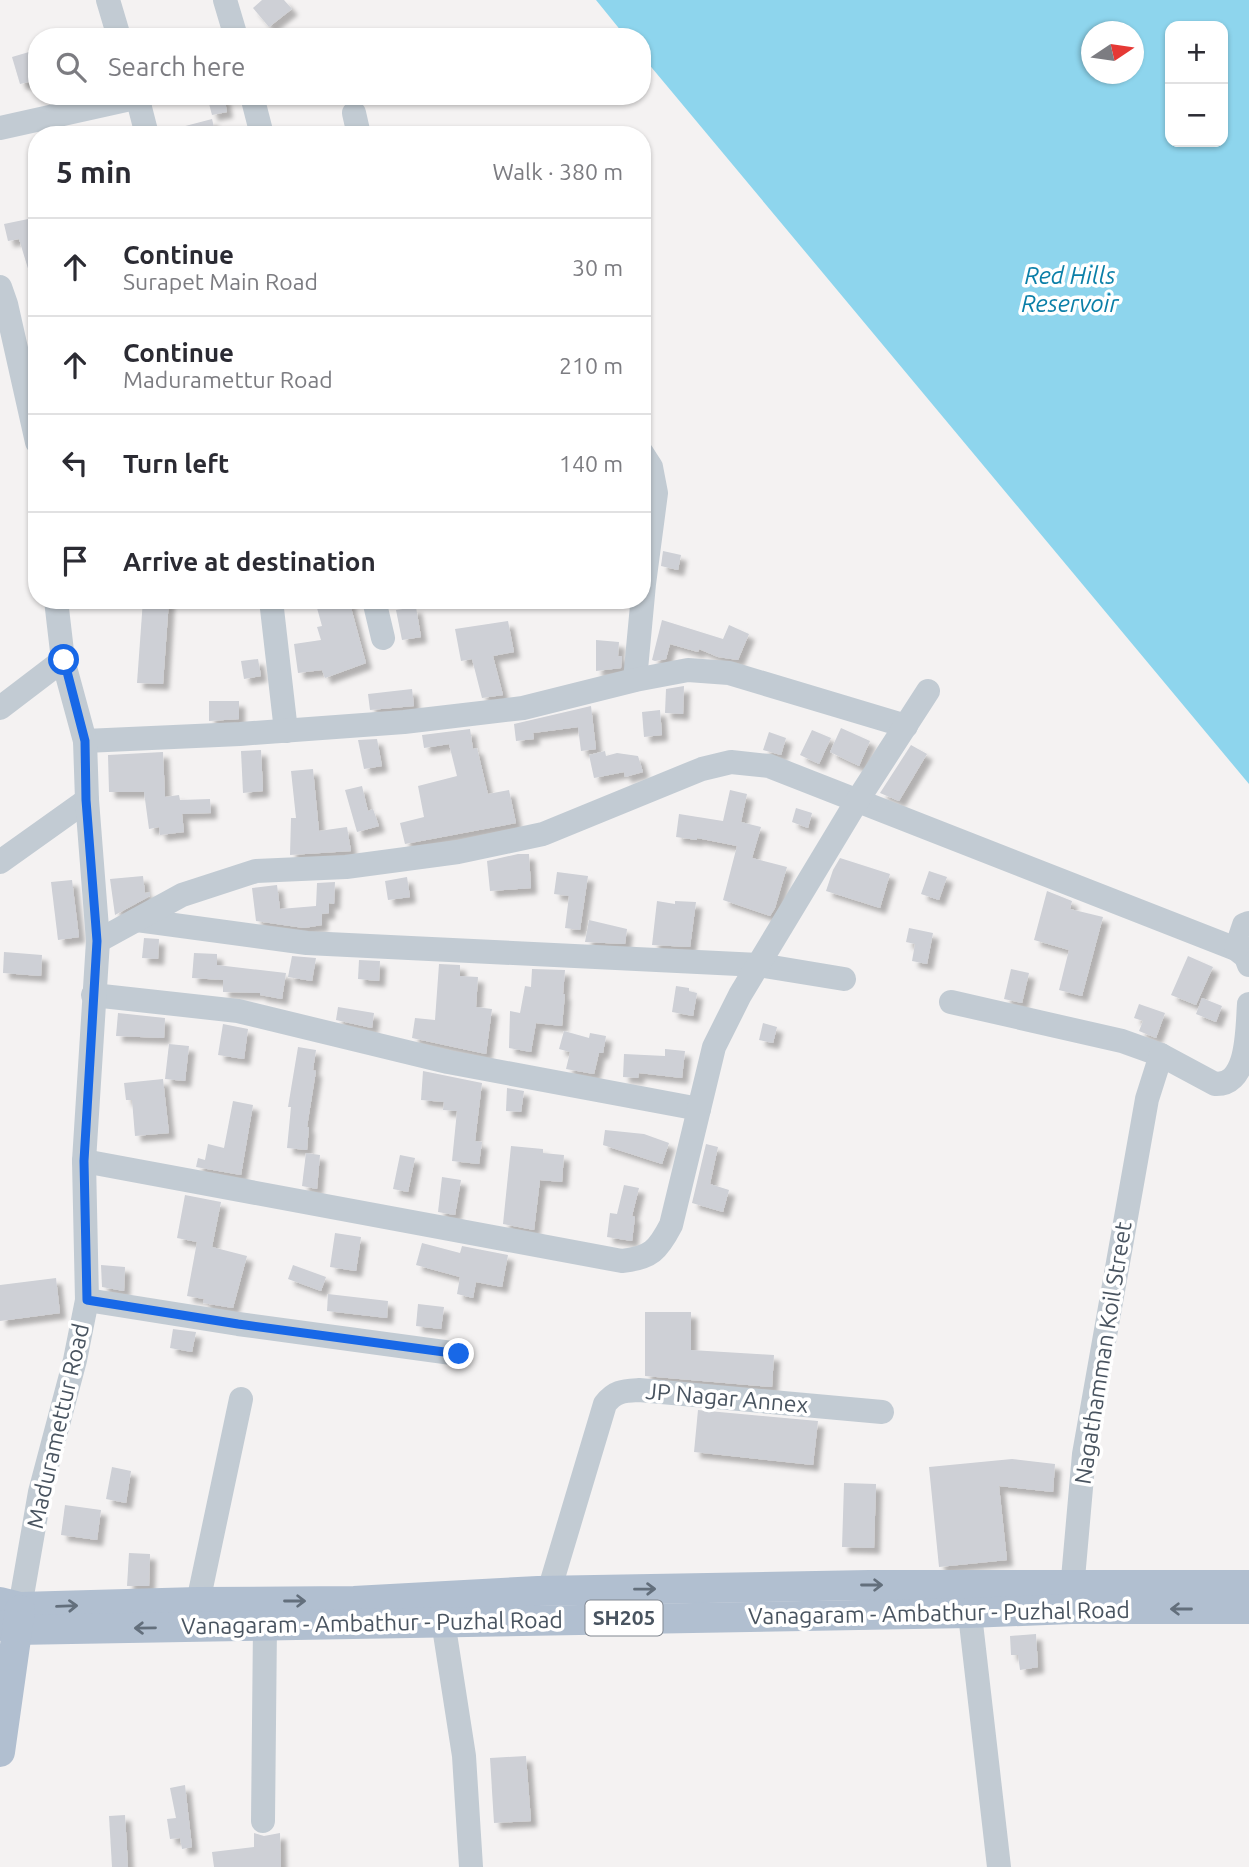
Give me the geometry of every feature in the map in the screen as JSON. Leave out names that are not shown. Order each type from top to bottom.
[{"type":"main road","points":[[1071,1597],[1249,1585]]},
{"type":"main road","points":[[0,1752],[9,1616],[198,1602],[354,1601],[549,1591],[968,1599]]},
{"type":"main road","name":"Vanagaram - Ambathur - Puzhal Road","points":[[9,1616],[265,1625],[443,1621],[1071,1597],[1249,1609]]},
{"type":"street","points":[[108,0],[116,28]]},
{"type":"street","points":[[225,0],[233,28]]},
{"type":"street","points":[[43,126],[113,105]]},
{"type":"street","points":[[141,105],[145,126]]},
{"type":"street","points":[[254,105],[259,126]]},
{"type":"street","points":[[0,128],[28,127]]},
{"type":"street","points":[[0,287],[28,402]]},
{"type":"street","points":[[651,467],[656,493],[651,531]]},
{"type":"street","name":"Maduramettur Road","points":[[9,1616],[75,1360],[87,1300],[84,1161],[97,941],[86,800],[85,741],[64,660],[57,609]]},
{"type":"street","points":[[272,609],[286,731]]},
{"type":"street","points":[[376,609],[383,638]]},
{"type":"street","points":[[635,680],[642,609]]},
{"type":"street","points":[[0,708],[64,660]]},
{"type":"street","points":[[85,741],[286,731],[404,722],[523,708],[635,680],[688,670],[729,673],[906,726]]},
{"type":"street","points":[[84,1161],[622,1261],[640,1259],[652,1253],[661,1244],[671,1225],[714,1047],[740,995],[857,801],[928,691]]},
{"type":"street","points":[[97,941],[182,895],[256,871],[346,867],[446,854],[543,834],[702,769],[731,762],[768,766],[1242,957],[1244,925],[1249,923]]},
{"type":"street","points":[[0,862],[86,800]]},
{"type":"street","points":[[137,920],[307,943],[759,965],[844,979]]},
{"type":"street","points":[[93,995],[238,1011],[448,1062],[699,1109]]},
{"type":"street","points":[[951,1002],[1122,1041],[1161,1055],[1215,1084],[1235,1079],[1241,1071],[1249,1004]]},
{"type":"street","name":"Nagathamman Koil Street","points":[[1071,1597],[1084,1454],[1147,1098],[1161,1055]]},
{"type":"street","points":[[87,1300],[459,1354]]},
{"type":"street","name":"JP Nagar Annex","points":[[549,1591],[606,1404],[612,1395],[622,1391],[639,1390],[882,1412]]},
{"type":"street","points":[[198,1602],[241,1399]]},
{"type":"street","points":[[968,1599],[999,1867]]},
{"type":"street","points":[[443,1621],[464,1756],[471,1867]]},
{"type":"street","points":[[262,1821],[265,1625]]},
{"type":"water","name":"Red Hills Reservoir","points":[[596,0],[1249,0],[1249,784],[651,67],[651,28],[619,28]]},
{"type":"building","points":[[262,0],[284,0],[292,9],[269,27],[253,8]]},
{"type":"building","points":[[28,52],[28,82],[20,84],[12,57]]},
{"type":"building","points":[[209,105],[226,105],[227,112],[212,115]]},
{"type":"building","points":[[212,119],[214,126],[185,126]]},
{"type":"building","points":[[28,219],[28,269],[19,239],[8,241],[4,224]]},
{"type":"building","points":[[663,551],[681,555],[678,570],[661,566]]},
{"type":"building","points":[[142,609],[168,609],[163,684],[137,683]]},
{"type":"building","points":[[317,609],[351,609],[366,663],[325,678],[322,670],[298,673],[294,644],[321,640],[317,627],[322,626]]},
{"type":"building","points":[[416,609],[421,637],[402,640],[396,610]]},
{"type":"building","points":[[662,620],[723,639],[729,625],[749,634],[738,660],[670,644],[666,659],[655,661],[652,660]]},
{"type":"building","points":[[508,621],[514,652],[493,656],[503,695],[482,698],[472,659],[461,661],[455,629]]},
{"type":"building","points":[[596,640],[619,642],[621,668],[596,671]]},
{"type":"building","points":[[258,659],[261,676],[244,679],[241,661]]},
{"type":"building","points":[[684,686],[683,714],[665,713],[666,689]]},
{"type":"building","points":[[412,689],[414,706],[370,710],[368,694]]},
{"type":"building","points":[[209,701],[239,701],[239,719],[209,721]]},
{"type":"building","points":[[591,706],[596,749],[581,751],[578,727],[533,733],[534,739],[516,741],[514,724]]},
{"type":"building","points":[[660,710],[662,735],[644,737],[642,712]]},
{"type":"building","points":[[841,728],[870,741],[859,766],[830,752]]},
{"type":"building","points":[[470,729],[473,749],[477,748],[488,794],[509,790],[516,823],[405,844],[400,823],[424,817],[418,786],[457,776],[449,744],[424,748],[422,735]]},
{"type":"building","points":[[812,730],[831,738],[819,764],[800,755]]},
{"type":"building","points":[[769,732],[786,738],[781,755],[763,750]]},
{"type":"building","points":[[377,739],[382,766],[364,769],[358,740]]},
{"type":"building","points":[[911,745],[927,754],[899,801],[880,793]]},
{"type":"building","points":[[261,750],[263,791],[243,793],[241,751]]},
{"type":"building","points":[[605,751],[606,756],[617,753],[638,756],[643,772],[625,777],[624,772],[594,778],[589,755]]},
{"type":"building","points":[[163,752],[165,797],[179,795],[180,800],[210,799],[211,813],[182,814],[184,832],[160,835],[159,827],[149,829],[144,792],[109,792],[108,755]]},
{"type":"building","points":[[313,769],[319,831],[347,827],[351,851],[290,855],[291,818],[296,818],[291,771]]},
{"type":"building","points":[[362,786],[368,811],[373,809],[379,826],[357,832],[345,790]]},
{"type":"building","points":[[730,790],[747,794],[741,822],[761,827],[752,858],[787,867],[775,908],[770,916],[723,900],[737,846],[676,837],[679,814],[723,821]]},
{"type":"building","points":[[796,808],[812,813],[808,828],[792,822]]},
{"type":"building","points":[[529,854],[531,888],[490,891],[487,861]]},
{"type":"building","points":[[840,858],[890,874],[880,908],[826,891]]},
{"type":"building","points":[[929,871],[947,877],[939,900],[921,894]]},
{"type":"building","points":[[557,872],[588,876],[580,930],[565,928],[569,896],[554,894]]},
{"type":"building","points":[[143,876],[145,893],[150,892],[150,896],[115,915],[110,879]]},
{"type":"building","points":[[407,877],[410,897],[388,900],[385,881]]},
{"type":"building","points":[[72,880],[79,937],[58,940],[51,882]]},
{"type":"building","points":[[335,882],[334,904],[329,903],[329,913],[322,914],[322,925],[304,928],[256,921],[252,888],[277,885],[280,909],[316,906],[317,883]]},
{"type":"building","points":[[1047,891],[1072,901],[1070,909],[1103,917],[1082,996],[1059,990],[1069,950],[1034,940]]},
{"type":"building","points":[[657,901],[675,904],[675,901],[696,902],[690,947],[652,945]]},
{"type":"building","points":[[589,920],[627,929],[625,944],[585,942]]},
{"type":"building","points":[[909,928],[933,933],[927,964],[912,961],[915,944],[906,942]]},
{"type":"building","points":[[144,938],[159,939],[158,959],[142,958]]},
{"type":"building","points":[[4,952],[42,955],[41,976],[3,973]]},
{"type":"building","points":[[194,953],[217,954],[217,965],[286,973],[282,999],[260,993],[223,992],[223,980],[192,978]]},
{"type":"building","points":[[292,956],[316,958],[312,981],[288,977]]},
{"type":"building","points":[[1188,956],[1213,967],[1196,1005],[1171,995]]},
{"type":"building","points":[[359,960],[380,961],[379,981],[358,979]]},
{"type":"building","points":[[439,964],[460,965],[460,976],[478,977],[476,1007],[492,1009],[486,1054],[412,1038],[415,1018],[435,1020]]},
{"type":"building","points":[[532,969],[565,970],[565,994],[562,1026],[536,1023],[531,1052],[509,1048],[510,1011],[520,1013],[525,986],[531,987]]},
{"type":"building","points":[[1011,969],[1029,973],[1022,1003],[1004,999]]},
{"type":"building","points":[[676,986],[689,988],[689,991],[697,993],[693,1016],[672,1012]]},
{"type":"building","points":[[1202,998],[1222,1006],[1216,1022],[1196,1014]]},
{"type":"building","points":[[1139,1004],[1165,1013],[1156,1038],[1139,1031],[1143,1021],[1134,1018]]},
{"type":"building","points":[[338,1007],[374,1013],[372,1028],[336,1020]]},
{"type":"building","points":[[118,1013],[165,1018],[164,1038],[116,1036]]},
{"type":"building","points":[[763,1023],[777,1027],[773,1043],[759,1040]]},
{"type":"building","points":[[223,1024],[248,1029],[244,1059],[218,1055]]},
{"type":"building","points":[[564,1031],[589,1038],[590,1033],[606,1036],[603,1053],[599,1053],[594,1074],[566,1069],[570,1052],[559,1049]]},
{"type":"building","points":[[169,1044],[189,1046],[185,1081],[165,1079]]},
{"type":"building","points":[[298,1047],[316,1050],[307,1150],[287,1148],[291,1107],[288,1107]]},
{"type":"building","points":[[665,1049],[685,1051],[682,1078],[639,1073],[638,1078],[623,1077],[624,1054],[665,1056]]},
{"type":"building","points":[[423,1071],[482,1083],[475,1141],[482,1142],[479,1164],[452,1161],[457,1111],[443,1110],[444,1102],[421,1100]]},
{"type":"building","points":[[163,1079],[169,1133],[135,1136],[132,1100],[126,1100],[124,1083]]},
{"type":"building","points":[[507,1088],[524,1091],[521,1112],[506,1111]]},
{"type":"building","points":[[233,1101],[253,1105],[241,1175],[196,1167],[198,1158],[205,1160],[208,1144],[224,1148]]},
{"type":"building","points":[[605,1130],[644,1134],[669,1143],[662,1164],[603,1145]]},
{"type":"building","points":[[706,1144],[718,1147],[710,1184],[729,1190],[723,1212],[692,1203]]},
{"type":"building","points":[[511,1146],[543,1149],[543,1153],[564,1155],[562,1182],[540,1180],[534,1230],[503,1224]]},
{"type":"building","points":[[306,1153],[320,1155],[317,1189],[302,1186]]},
{"type":"building","points":[[400,1155],[415,1158],[408,1192],[393,1189]]},
{"type":"building","points":[[442,1177],[461,1180],[455,1215],[438,1212]]},
{"type":"building","points":[[624,1185],[639,1188],[632,1216],[635,1217],[632,1241],[607,1237],[610,1213],[617,1214]]},
{"type":"building","points":[[185,1195],[221,1202],[212,1247],[247,1256],[233,1308],[203,1303],[204,1299],[187,1296],[197,1242],[177,1238]]},
{"type":"building","points":[[335,1233],[361,1237],[356,1271],[330,1267]]},
{"type":"building","points":[[422,1243],[460,1253],[462,1246],[508,1255],[502,1287],[476,1282],[473,1298],[457,1294],[460,1277],[416,1265]]},
{"type":"building","points":[[101,1265],[125,1267],[124,1291],[102,1287]]},
{"type":"building","points":[[293,1265],[326,1277],[321,1291],[288,1279]]},
{"type":"building","points":[[56,1278],[60,1313],[0,1321],[0,1285]]},
{"type":"building","points":[[328,1294],[388,1301],[387,1318],[327,1311]]},
{"type":"building","points":[[418,1304],[444,1307],[441,1329],[416,1326]]},
{"type":"building","points":[[645,1312],[691,1312],[691,1350],[774,1355],[772,1387],[645,1376]]},
{"type":"building","points":[[173,1329],[196,1332],[192,1352],[170,1348]]},
{"type":"building","points":[[698,1410],[818,1421],[813,1465],[694,1452]]},
{"type":"building","points":[[1012,1459],[1055,1464],[1053,1492],[999,1486],[1007,1560],[939,1567],[929,1467]]},
{"type":"building","points":[[112,1467],[131,1471],[126,1503],[106,1499]]},
{"type":"building","points":[[844,1483],[876,1484],[874,1548],[842,1547]]},
{"type":"building","points":[[65,1505],[101,1510],[97,1540],[61,1535]]},
{"type":"building","points":[[129,1553],[150,1554],[149,1586],[127,1586]]},
{"type":"building","points":[[1036,1634],[1038,1667],[1020,1670],[1018,1655],[1011,1655],[1010,1636]]},
{"type":"building","points":[[526,1756],[531,1821],[494,1823],[490,1758]]},
{"type":"building","points":[[185,1785],[192,1847],[182,1849],[180,1838],[170,1839],[167,1819],[176,1818],[170,1788]]},
{"type":"building","points":[[125,1815],[128,1867],[112,1867],[109,1816]]},
{"type":"building","points":[[254,1833],[264,1836],[280,1833],[281,1867],[214,1867],[212,1852],[254,1847]]},
{"type":"route","points":[[64,660],[85,741],[86,800],[97,941],[84,1161],[87,1300],[459,1354]]}]
